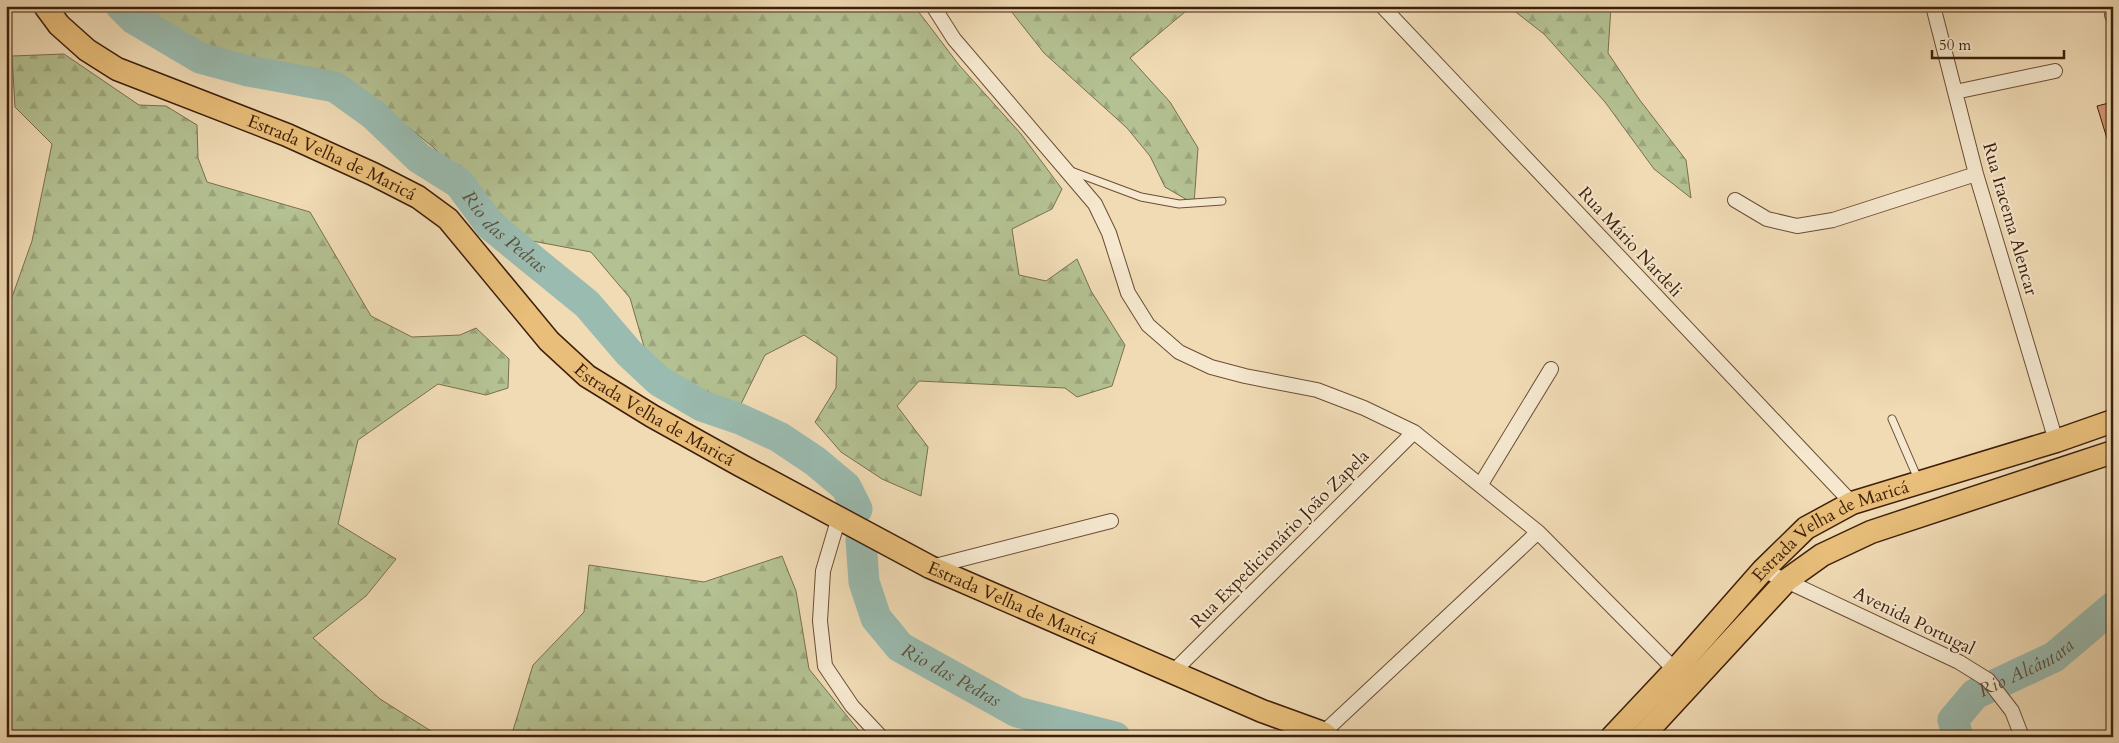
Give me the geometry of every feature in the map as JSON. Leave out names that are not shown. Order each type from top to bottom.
[{"type":"main road","name":"Estrada Velha de Maricá","points":[[46,6],[60,25],[87,50],[116,69],[287,135],[374,174],[418,197],[448,219],[549,341],[587,376],[652,416],[839,517],[869,536],[930,567],[1172,673],[1325,735]]},
{"type":"main road","name":"Estrada Velha de Maricá","points":[[1612,737],[1675,670],[1763,570],[1806,528],[1852,503],[2056,441],[2113,421]]},
{"type":"main road","name":"Estrada Velha de Maricá","points":[[1642,737],[1787,580],[1822,555],[1871,532],[2113,452]]},
{"type":"street","points":[[933,6],[954,39],[1068,170],[1095,204],[1110,233],[1128,293],[1148,325],[1179,352],[1211,366],[1245,376],[1317,390],[1364,408],[1414,432],[1481,484],[1538,532],[1675,670]]},
{"type":"street","name":"Rua Mário Nardeli","points":[[1382,6],[1852,503]]},
{"type":"street","name":"Rua Iracema Alencar","points":[[1933,6],[1976,174],[2056,441]]},
{"type":"street","points":[[1955,92],[2055,71]]},
{"type":"street","points":[[1735,200],[1767,219],[1797,226],[1833,220],[1976,174]]},
{"type":"street","points":[[1481,484],[1550,370]]},
{"type":"street","name":"Rua Expedicionário João Zapela","points":[[1172,673],[1414,432]]},
{"type":"street","points":[[839,517],[823,571],[820,621],[825,666],[852,706],[881,737]]},
{"type":"street","points":[[930,567],[1111,521]]},
{"type":"street","points":[[1325,735],[1538,532]]},
{"type":"street","name":"Avenida Portugal","points":[[1763,570],[1959,662],[1988,680],[2012,711],[2022,737]]},
{"type":"lane","points":[[1068,170],[1141,197],[1179,204],[1222,201]]},
{"type":"lane","points":[[1892,419],[1919,482]]},
{"type":"green space","points":[[121,6],[905,6],[918,11],[959,65],[1021,134],[1062,189],[1052,209],[1012,229],[1019,275],[1046,281],[1077,259],[1091,291],[1125,345],[1112,386],[1077,397],[1065,388],[919,381],[897,406],[928,447],[921,496],[882,479],[841,452],[815,422],[836,388],[837,357],[804,335],[765,355],[739,408],[689,388],[645,350],[630,298],[591,252],[527,240],[433,147],[364,92],[248,71],[200,58],[135,19]]},
{"type":"green space","points":[[1007,6],[1192,6],[1130,58],[1170,102],[1198,148],[1194,204],[1165,187],[1150,156],[1127,128],[1044,53]]},
{"type":"green space","points":[[1508,6],[1611,6],[1608,53],[1639,99],[1686,160],[1691,198],[1654,169],[1605,102],[1544,34]]},
{"type":"green space","points":[[64,54],[139,105],[166,106],[197,125],[198,158],[207,182],[310,212],[371,316],[412,337],[460,335],[476,328],[509,359],[508,388],[486,395],[438,384],[358,440],[338,524],[396,559],[366,596],[313,638],[380,699],[439,736],[446,737],[6,737],[6,314],[32,241],[52,144],[15,107],[12,56]]},
{"type":"green space","points":[[782,556],[796,591],[809,669],[860,732],[856,737],[511,737],[533,665],[584,612],[589,565],[704,582]]},
{"type":"building","points":[[2113,102],[2113,158],[2097,106]]},
{"type":"waterway","name":"Rio das Pedras","points":[[121,6],[134,19],[200,58],[248,71],[335,87],[374,115],[419,158],[459,183],[490,225],[587,304],[629,353],[659,381],[702,406],[740,419],[779,437],[815,461],[846,487],[857,509]]},
{"type":"waterway","name":"Rio das Pedras","points":[[861,540],[864,582],[876,618],[900,647],[1017,712],[1115,737]]},
{"type":"waterway","name":"Rio Alcântara","points":[[1958,737],[1953,720],[1975,694],[2054,657],[2113,607]]}]
